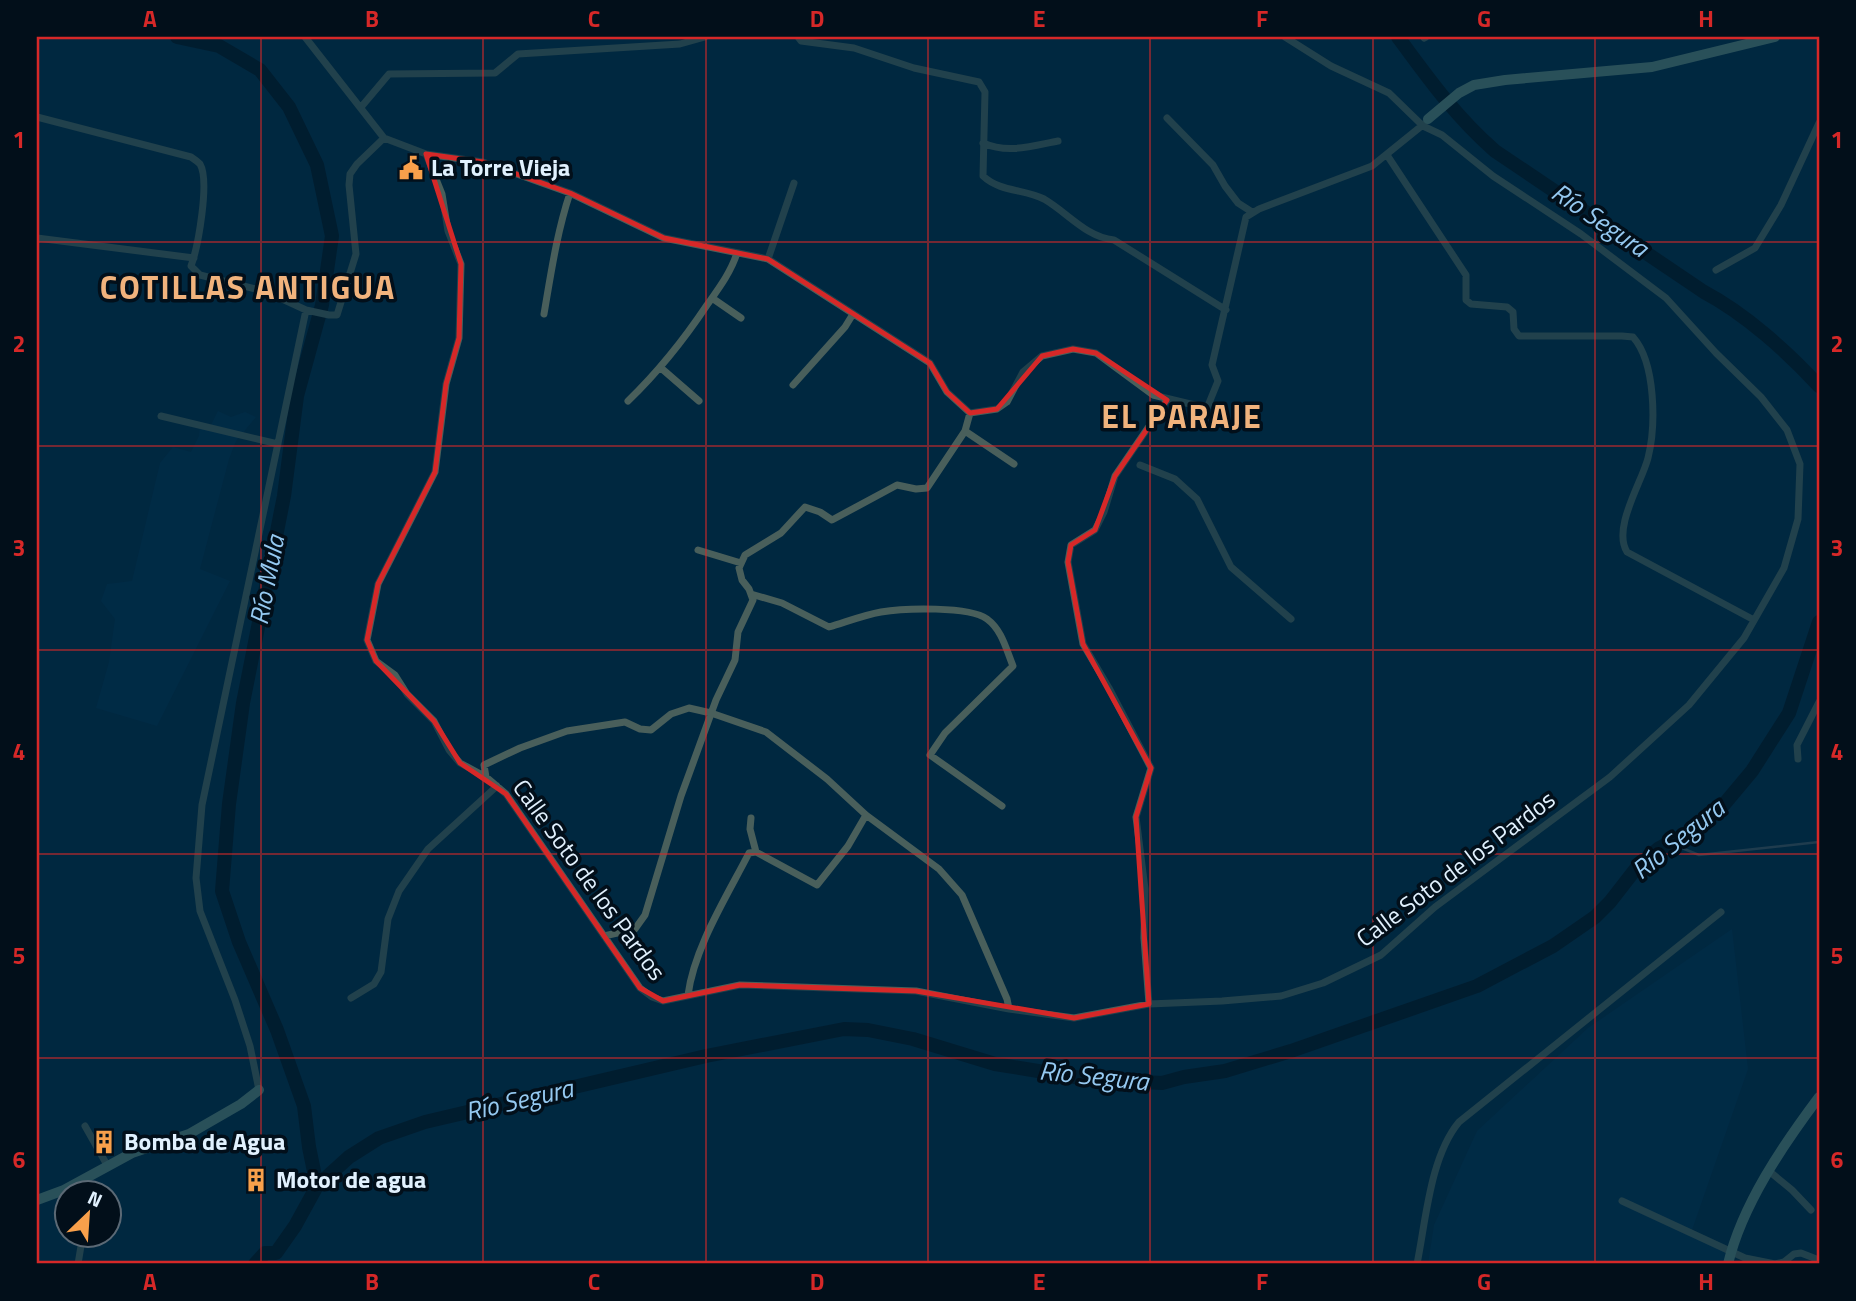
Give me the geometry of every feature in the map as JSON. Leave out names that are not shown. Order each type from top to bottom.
[{"type":"main road","points":[[1425,122],[1462,91],[1474,85],[1652,67],[1775,37]]},
{"type":"main road","points":[[89,1178],[107,1165],[132,1153],[189,1134],[241,1104],[259,1090]]},
{"type":"main road","points":[[1728,1264],[1742,1222],[1769,1171],[1796,1127],[1819,1097]]},
{"type":"street","points":[[305,37],[362,106],[384,138],[426,154],[483,162],[570,193],[664,238],[768,258],[930,363],[947,392],[970,413]]},
{"type":"street","points":[[362,106],[389,74],[495,74],[518,54],[680,44],[705,37]]},
{"type":"street","points":[[798,37],[802,41],[854,48],[914,68],[979,82],[985,92],[983,176],[992,184],[1042,198],[1100,239],[1114,240],[1226,310]]},
{"type":"street","name":"Calle Soto de los Pardos","points":[[426,154],[442,194],[448,232],[461,264],[459,338],[446,384],[435,472],[378,584],[367,640],[376,661],[395,675],[407,694],[434,721],[449,750],[460,764],[486,777],[506,794],[640,988],[652,998],[663,1000],[740,985],[916,991],[1074,1018],[1149,1004],[1281,996],[1323,984],[1381,955],[1435,908],[1610,777],[1689,705],[1744,638],[1784,568],[1798,519],[1800,464],[1787,430],[1761,397],[1666,298],[1581,234],[1493,176],[1389,93],[1331,66],[1285,37]]},
{"type":"street","points":[[37,117],[179,153],[199,163],[203,176],[201,223],[191,266],[200,275],[267,292],[306,310],[326,315],[337,315],[356,254],[350,174],[384,138]]},
{"type":"street","points":[[1167,118],[1213,165],[1238,203],[1252,212]]},
{"type":"street","points":[[970,413],[997,409],[1007,402],[1023,372],[1042,356],[1073,349],[1097,353],[1153,395],[1207,408],[1218,381],[1212,365],[1246,217],[1252,212],[1372,166],[1425,122]]},
{"type":"street","points":[[1717,270],[1755,248],[1781,205],[1819,123]]},
{"type":"street","points":[[983,143],[993,148],[1016,149],[1058,141]]},
{"type":"street","points":[[1387,155],[1466,275],[1466,300],[1471,304],[1507,307],[1513,312],[1514,329],[1519,336],[1622,336],[1633,337],[1638,343],[1646,356],[1651,387],[1651,437],[1648,459],[1627,509],[1623,546],[1627,552],[1754,620]]},
{"type":"street","points":[[768,258],[794,183]]},
{"type":"street","points":[[544,314],[557,249],[558,228],[570,193]]},
{"type":"street","points":[[37,238],[194,258]]},
{"type":"street","points":[[628,401],[662,368],[712,298],[732,267],[737,253]]},
{"type":"street","points":[[712,298],[741,318]]},
{"type":"street","points":[[259,1090],[250,1046],[235,1000],[200,911],[196,878],[202,805],[306,310]]},
{"type":"street","points":[[793,385],[845,327],[853,314]]},
{"type":"street","points":[[662,368],[699,401]]},
{"type":"street","points":[[1149,1004],[1144,938],[1144,888],[1136,817],[1151,768],[1083,644],[1068,562],[1071,545],[1095,530],[1104,512],[1115,476],[1167,400]]},
{"type":"street","points":[[604,936],[635,929],[645,915],[681,796],[734,660],[738,632],[753,600],[739,568],[744,555],[781,533],[805,507],[832,520],[897,485],[927,488],[965,430],[970,413]]},
{"type":"street","points":[[161,416],[278,444]]},
{"type":"street","points":[[965,430],[1014,464]]},
{"type":"street","points":[[1140,465],[1175,479],[1197,499],[1231,567],[1291,619]]},
{"type":"street","points":[[698,550],[741,563]]},
{"type":"street","points":[[751,594],[782,603],[829,627],[880,612],[920,609],[959,611],[985,617],[999,630],[1013,666],[945,733],[930,755],[1002,806]]},
{"type":"street","points":[[1798,759],[1797,745],[1819,702]]},
{"type":"street","points":[[486,777],[484,765],[567,730],[625,722],[640,729],[652,730],[671,714],[689,708],[766,732],[827,779],[866,815],[939,869],[962,895],[1009,1009]]},
{"type":"street","points":[[351,998],[374,984],[381,972],[388,919],[399,891],[428,849],[496,786]]},
{"type":"street","points":[[688,995],[690,977],[749,853],[756,852],[817,885],[848,846],[866,815]]},
{"type":"street","points":[[751,818],[750,829],[756,852]]},
{"type":"street","points":[[1417,1264],[1438,1161],[1450,1133],[1459,1122],[1721,912]]},
{"type":"street","points":[[85,1126],[107,1165]]},
{"type":"street","points":[[1769,1171],[1811,1210]]},
{"type":"street","points":[[1622,1201],[1745,1258],[1774,1264],[1801,1253],[1819,1260]]},
{"type":"highlighted area","points":[[426,154],[483,162],[570,193],[664,238],[768,259],[930,363],[947,392],[970,413],[997,409],[1042,356],[1073,349],[1096,353],[1167,400],[1115,476],[1095,530],[1071,545],[1068,562],[1083,644],[1151,768],[1136,817],[1149,1004],[1074,1018],[916,991],[740,985],[663,1001],[640,988],[506,794],[460,763],[434,721],[376,661],[367,640],[378,584],[435,472],[446,384],[459,338],[461,264]]},
{"type":"shaded area","points":[[218,411],[231,417],[245,412],[256,417],[236,441],[229,459],[200,569],[230,581],[157,726],[96,708],[109,662],[115,619],[101,601],[107,584],[132,581],[160,463],[173,447],[191,452],[199,436],[200,424],[210,427]]},
{"type":"shaded area","points":[[1732,929],[1748,1069],[1692,1230],[1732,1248],[1728,1264],[1428,1264],[1434,1225],[1477,1131],[1588,1028]]},
{"type":"waterway","name":"Río Mula","points":[[177,37],[219,46],[260,70],[289,107],[317,165],[332,236],[322,305],[297,396],[284,496],[243,703],[229,804],[222,891],[239,942],[277,1030],[304,1106],[317,1186]]},
{"type":"waterway","name":"Río Segura","points":[[1398,37],[1455,111],[1495,151],[1750,322],[1819,386]]},
{"type":"waterway","name":"Río Segura","points":[[255,1264],[265,1253],[276,1253],[295,1226],[317,1186],[349,1157],[379,1138],[425,1122],[706,1056],[844,1029],[868,1030],[913,1039],[995,1064],[1087,1079],[1162,1083],[1225,1071],[1291,1051],[1477,986],[1553,946],[1595,917],[1638,866],[1658,849],[1693,830],[1721,808],[1752,771],[1789,713],[1819,622]]},
{"type":"waterway","points":[[1672,844],[1699,855],[1819,842]]},
{"type":"place","name":"La Torre Vieja","points":[[411,168]]},
{"type":"place","name":"Bomba de Agua","points":[[104,1142]]},
{"type":"place","name":"Motor de agua","points":[[256,1180]]},
{"type":"district","name":"COTILLAS ANTIGUA","points":[[248,288]]},
{"type":"district","name":"EL PARAJE","points":[[1182,417]]}]
